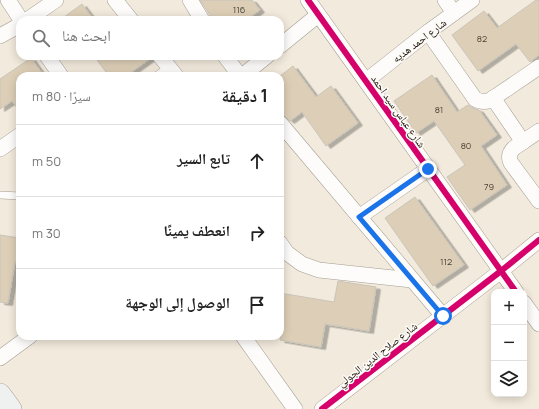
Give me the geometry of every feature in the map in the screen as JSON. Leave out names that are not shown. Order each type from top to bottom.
[{"type":"street","points":[[8,0],[18,16]]},
{"type":"street","points":[[33,16],[56,0]]},
{"type":"street","points":[[115,0],[128,16]]},
{"type":"street","points":[[190,0],[200,16]]},
{"type":"street","name":"شارع عباس سيد احمد","points":[[308,0],[514,289]]},
{"type":"street","points":[[445,0],[454,13]]},
{"type":"street","name":"شارع احمد هديه","points":[[366,81],[428,32],[472,0]]},
{"type":"street","points":[[284,43],[318,15]]},
{"type":"street","points":[[0,36],[16,27]]},
{"type":"street","points":[[428,32],[475,99],[480,101],[490,101],[539,67]]},
{"type":"street","points":[[50,60],[58,72]]},
{"type":"street","points":[[228,60],[238,72]]},
{"type":"street","points":[[246,72],[262,60]]},
{"type":"street","points":[[494,98],[523,142]]},
{"type":"street","points":[[284,128],[443,316]]},
{"type":"street","points":[[539,131],[511,151],[509,155],[511,163],[539,201]]},
{"type":"street","points":[[0,149],[16,139]]},
{"type":"street","points":[[359,217],[428,169]]},
{"type":"street","name":"شارع صلاح الدين الجولي","points":[[322,409],[539,240]]},
{"type":"street","points":[[284,249],[287,253],[302,264],[319,270],[412,280]]},
{"type":"street","points":[[527,307],[537,319]]},
{"type":"street","points":[[0,358],[25,340]]},
{"type":"street","points":[[246,340],[295,409]]},
{"type":"street","points":[[0,394],[10,409]]},
{"type":"lane","points":[[0,195],[16,196]]},
{"type":"building","points":[[200,0],[252,0],[260,10],[252,16],[210,15]]},
{"type":"building","points":[[536,0],[539,0],[539,55],[530,62],[516,44],[478,71],[452,35],[484,11],[497,28]]},
{"type":"building","points":[[82,4],[91,16],[66,16]]},
{"type":"building","points":[[28,60],[32,60],[41,72],[16,72],[16,106],[12,101],[0,109],[0,79]]},
{"type":"building","points":[[97,60],[148,60],[132,72],[106,72]]},
{"type":"building","points":[[293,66],[316,97],[331,86],[358,123],[326,146],[302,112],[290,121],[284,116],[284,73]]},
{"type":"building","points":[[432,75],[457,112],[468,105],[479,110],[497,135],[481,146],[507,185],[470,210],[447,177],[465,165],[434,121],[416,133],[394,101]]},
{"type":"building","points":[[415,197],[464,265],[433,286],[385,218]]},
{"type":"building","points":[[0,235],[16,237],[16,262],[8,303],[0,302]]},
{"type":"building","points":[[338,281],[376,287],[369,331],[325,324],[321,347],[280,340],[284,340],[284,294],[334,302]]},
{"type":"cycle path","points":[[308,0],[514,289]]},
{"type":"cycle path","points":[[322,409],[539,240]]},
{"type":"route","points":[[428,169],[359,217],[443,316]]}]
